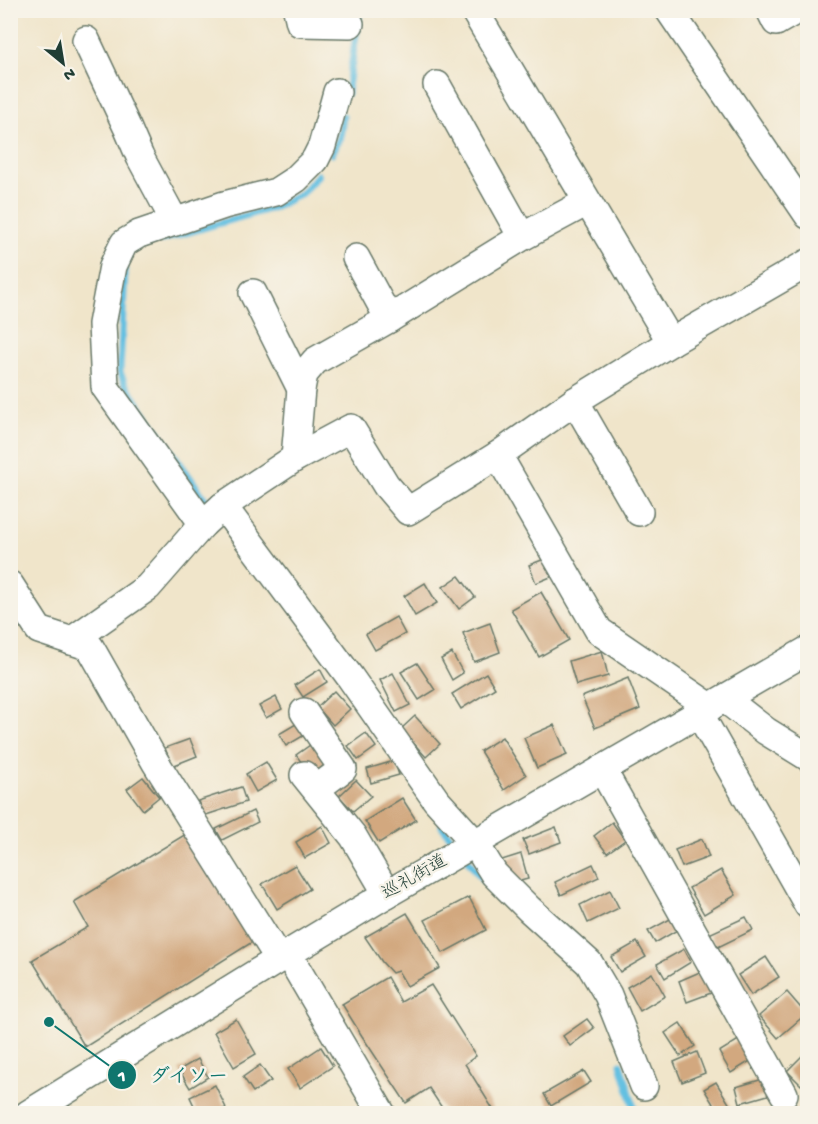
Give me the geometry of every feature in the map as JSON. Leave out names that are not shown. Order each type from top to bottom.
[{"type":"street","points":[[297,10],[300,23],[350,24]]},
{"type":"street","points":[[474,10],[671,342]]},
{"type":"street","points":[[669,10],[807,215]]},
{"type":"street","points":[[770,10],[777,22],[797,10]]},
{"type":"street","points":[[86,40],[128,126],[140,157],[176,222]]},
{"type":"street","points":[[438,85],[522,237]]},
{"type":"street","points":[[203,524],[105,387],[102,324],[113,266],[124,243],[139,234],[224,205],[276,192],[296,179],[315,160],[322,146],[337,92]]},
{"type":"street","points":[[295,458],[304,374],[315,361],[389,319],[522,237],[587,202]]},
{"type":"street","points":[[356,258],[389,319]]},
{"type":"street","points":[[71,641],[148,587],[203,524],[223,506],[295,458],[351,428],[386,485],[408,511],[498,455],[575,401],[807,263]]},
{"type":"street","points":[[253,293],[302,389]]},
{"type":"street","points":[[575,401],[639,512]]},
{"type":"street","points":[[498,455],[599,631],[711,706],[766,731],[807,757]]},
{"type":"street","points":[[223,506],[350,677],[436,800],[475,843],[494,874],[589,963],[608,995],[644,1086]]},
{"type":"street","points":[[10,585],[39,630],[90,647],[156,763],[283,956],[382,1113]]},
{"type":"street","name":"巡礼街道","points":[[28,1113],[387,894],[807,650]]},
{"type":"street","points":[[711,706],[807,905]]},
{"type":"street","points":[[304,712],[343,769],[310,782],[353,836],[387,894]]},
{"type":"street","points":[[602,770],[784,1094]]},
{"type":"building","points":[[547,558],[553,576],[536,583],[529,565]]},
{"type":"building","points":[[459,576],[475,597],[459,609],[443,587]]},
{"type":"building","points":[[425,583],[437,603],[415,616],[404,596]]},
{"type":"building","points":[[541,592],[569,640],[539,657],[511,609]]},
{"type":"building","points":[[396,617],[405,634],[375,650],[366,634]]},
{"type":"building","points":[[490,623],[500,652],[474,662],[463,633]]},
{"type":"building","points":[[602,651],[608,676],[576,685],[569,661]]},
{"type":"building","points":[[452,653],[463,673],[452,680],[441,659]]},
{"type":"building","points":[[417,663],[435,690],[419,700],[401,672]]},
{"type":"building","points":[[320,669],[327,682],[303,697],[295,685]]},
{"type":"building","points":[[393,673],[410,705],[396,712],[380,680]]},
{"type":"building","points":[[486,673],[495,688],[461,709],[452,694]]},
{"type":"building","points":[[628,678],[640,709],[595,728],[582,697]]},
{"type":"building","points":[[334,691],[350,709],[333,725],[317,707]]},
{"type":"building","points":[[276,697],[282,709],[266,718],[259,706]]},
{"type":"building","points":[[415,716],[440,744],[426,757],[401,729]]},
{"type":"building","points":[[301,721],[308,733],[286,746],[279,734]]},
{"type":"building","points":[[554,725],[567,755],[537,768],[524,738]]},
{"type":"building","points":[[366,733],[376,747],[358,760],[348,746]]},
{"type":"building","points":[[502,737],[526,775],[504,790],[480,751]]},
{"type":"building","points":[[190,739],[197,756],[172,766],[165,748]]},
{"type":"building","points":[[313,743],[327,763],[311,775],[296,755]]},
{"type":"building","points":[[394,761],[399,775],[371,783],[367,769]]},
{"type":"building","points":[[266,762],[277,780],[256,792],[246,774]]},
{"type":"building","points":[[143,777],[159,797],[143,810],[127,789]]},
{"type":"building","points":[[356,780],[371,796],[353,811],[339,796]]},
{"type":"building","points":[[241,787],[246,802],[203,816],[198,801]]},
{"type":"building","points":[[402,798],[416,820],[379,843],[365,821]]},
{"type":"building","points":[[253,811],[258,822],[222,840],[216,829]]},
{"type":"building","points":[[612,822],[625,840],[607,853],[594,836]]},
{"type":"building","points":[[322,826],[331,843],[305,858],[296,842]]},
{"type":"building","points":[[556,827],[561,842],[529,854],[523,840]]},
{"type":"building","points":[[186,834],[254,941],[85,1047],[32,960],[88,927],[74,902]]},
{"type":"building","points":[[702,839],[709,857],[682,867],[675,850]]},
{"type":"building","points":[[521,854],[528,879],[509,884],[502,860]]},
{"type":"building","points":[[593,864],[599,877],[561,895],[555,882]]},
{"type":"building","points":[[295,865],[310,889],[277,909],[262,884]]},
{"type":"building","points":[[721,870],[736,895],[704,914],[689,888]]},
{"type":"building","points":[[610,890],[619,908],[588,923],[580,905]]},
{"type":"building","points":[[469,897],[486,930],[443,953],[425,920]]},
{"type":"building","points":[[407,913],[440,968],[407,986],[398,971],[392,973],[382,962],[365,937]]},
{"type":"building","points":[[746,917],[753,930],[716,948],[709,934]]},
{"type":"building","points":[[672,918],[679,929],[655,943],[648,931]]},
{"type":"building","points":[[637,942],[646,957],[620,972],[611,957]]},
{"type":"building","points":[[684,949],[691,962],[665,978],[657,964]]},
{"type":"building","points":[[766,957],[779,977],[751,995],[738,975]]},
{"type":"building","points":[[702,971],[711,993],[687,1002],[679,981]]},
{"type":"building","points":[[652,973],[665,996],[640,1011],[627,987]]},
{"type":"building","points":[[387,977],[401,1002],[431,985],[476,1056],[465,1064],[496,1114],[446,1114],[429,1088],[406,1103],[342,1004]]},
{"type":"building","points":[[787,992],[806,1014],[778,1038],[759,1016]]},
{"type":"building","points":[[236,1019],[256,1054],[234,1067],[214,1032]]},
{"type":"building","points":[[587,1019],[594,1028],[570,1046],[563,1036]]},
{"type":"building","points":[[680,1023],[695,1046],[680,1056],[665,1033]]},
{"type":"building","points":[[740,1039],[752,1060],[731,1073],[719,1052]]},
{"type":"building","points":[[321,1047],[333,1066],[300,1088],[288,1069]]},
{"type":"building","points":[[808,1050],[808,1078],[801,1085],[787,1071]]},
{"type":"building","points":[[697,1052],[705,1073],[682,1082],[674,1062]]},
{"type":"building","points":[[198,1059],[208,1077],[190,1088],[179,1070]]},
{"type":"building","points":[[260,1065],[271,1081],[253,1092],[243,1077]]},
{"type":"building","points":[[584,1071],[591,1082],[551,1106],[544,1094]]},
{"type":"building","points":[[763,1079],[768,1095],[740,1103],[736,1087]]},
{"type":"building","points":[[716,1082],[733,1110],[727,1114],[719,1114],[704,1089]]},
{"type":"building","points":[[215,1085],[226,1108],[213,1114],[198,1114],[190,1097]]},
{"type":"waterway","points":[[347,93],[360,10]]},
{"type":"waterway","points":[[332,154],[340,137],[343,116]]},
{"type":"waterway","points":[[162,240],[276,207],[302,193],[318,175]]},
{"type":"waterway","points":[[125,270],[120,372],[125,384],[212,509]]},
{"type":"waterway","points":[[442,826],[457,846]]},
{"type":"waterway","points":[[464,855],[483,880]]},
{"type":"waterway","points":[[621,1064],[636,1114]]},
{"type":"place","name":"ダイソー","points":[[49,1022]]}]
